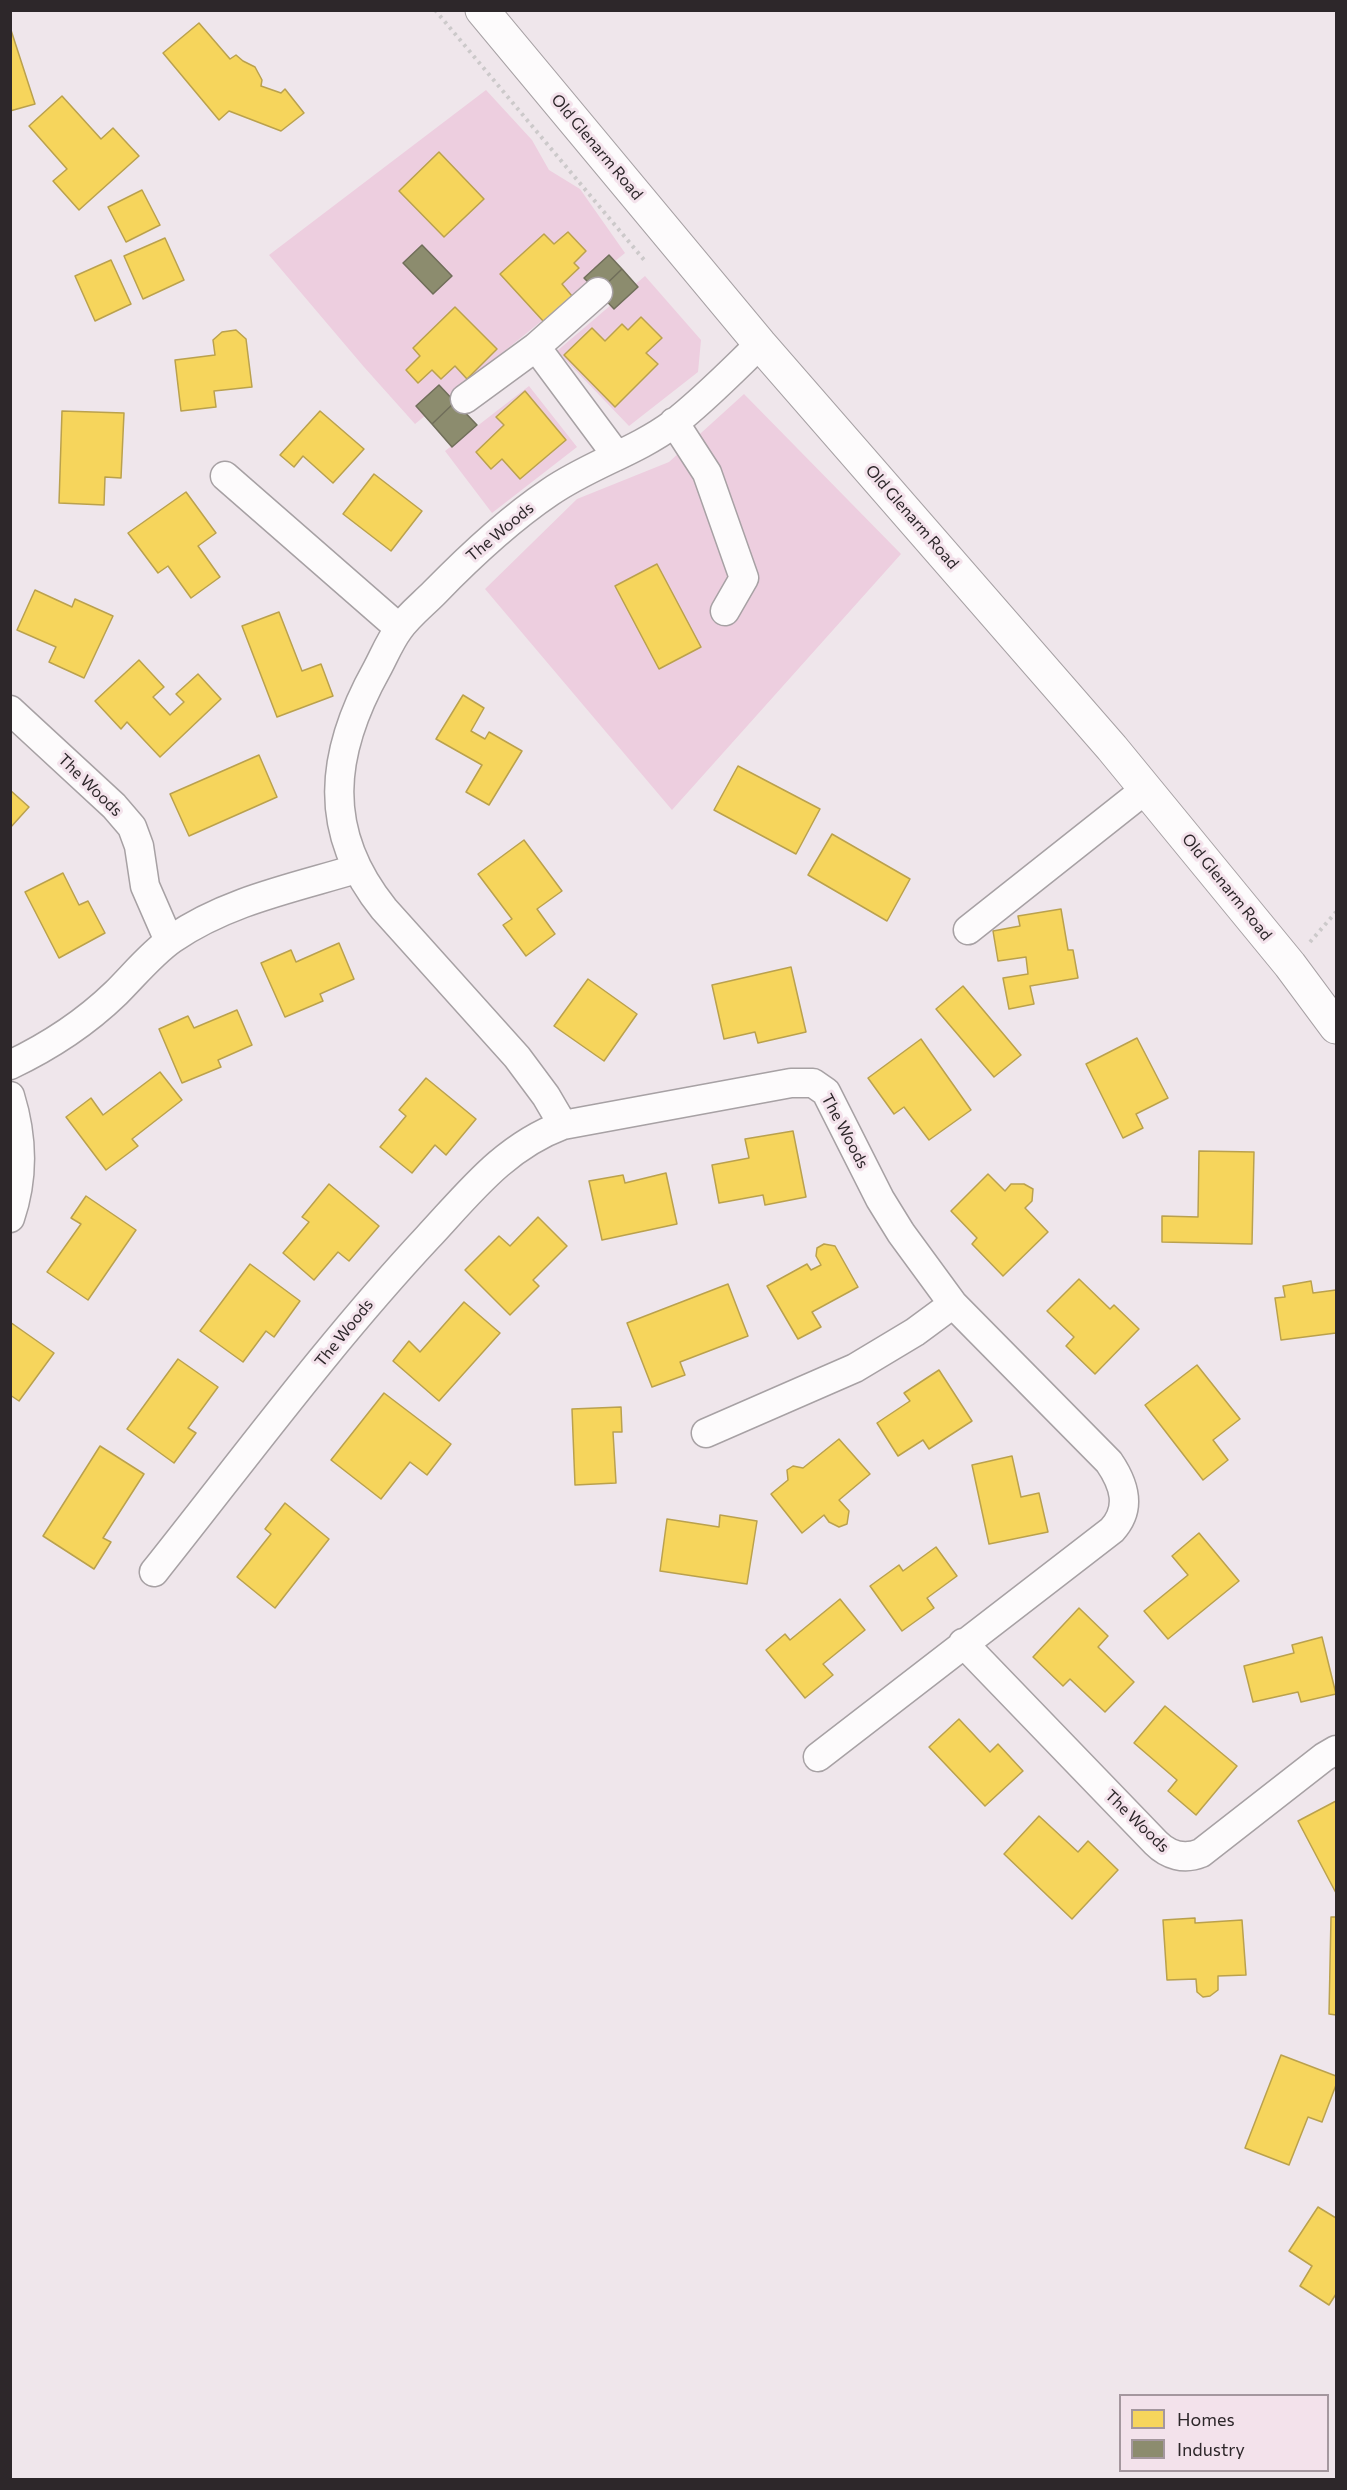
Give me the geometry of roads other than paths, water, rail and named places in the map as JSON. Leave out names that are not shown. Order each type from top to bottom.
[{"type":"street","name":"Old Glenarm Road","points":[[482,10],[760,344],[998,614],[1146,789],[1290,965],[1336,1027]]},
{"type":"street","points":[[465,399],[536,347],[598,292]]},
{"type":"street","name":"The Woods","points":[[563,1125],[531,1074],[384,909],[366,887],[356,869],[345,842],[339,814],[339,786],[350,726],[363,693],[399,628],[470,556],[529,506],[566,481],[646,441],[674,422],[760,344]]},
{"type":"street","points":[[536,347],[617,456]]},
{"type":"street","points":[[674,422],[707,473],[744,578],[725,611]]},
{"type":"street","points":[[225,476],[399,628]]},
{"type":"street","name":"The Woods","points":[[10,710],[114,806],[132,827],[139,846],[145,886],[169,941]]},
{"type":"street","points":[[968,930],[1146,789]]},
{"type":"street","points":[[10,1065],[55,1042],[84,1021],[169,941],[216,913],[235,905],[356,869]]},
{"type":"street","name":"The Woods","points":[[154,1572],[378,1290],[504,1157],[531,1139],[563,1125],[791,1083],[813,1083],[818,1085],[831,1101],[880,1199],[901,1233],[952,1304],[1109,1462],[1120,1479],[1125,1500],[1121,1517],[1112,1530],[818,1757]]},
{"type":"street","points":[[10,1096],[19,1131],[21,1168],[10,1218]]},
{"type":"street","points":[[706,1433],[855,1368],[915,1332],[952,1304]]},
{"type":"street","name":"The Woods","points":[[963,1643],[1156,1843],[1169,1853],[1186,1856],[1201,1853],[1336,1750]]}]
